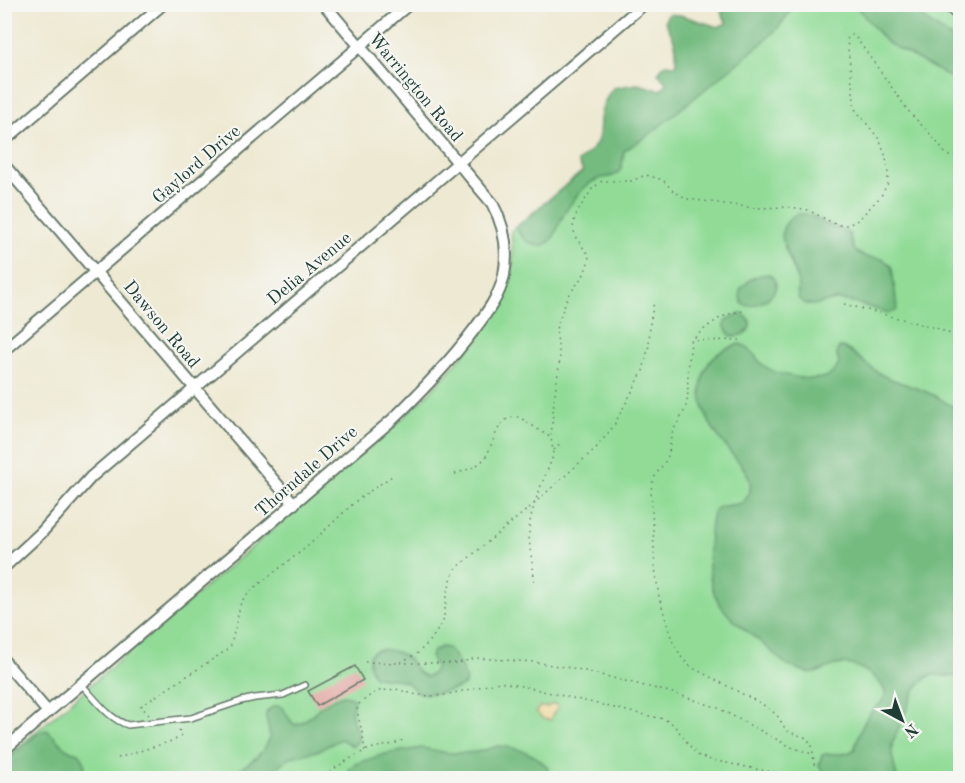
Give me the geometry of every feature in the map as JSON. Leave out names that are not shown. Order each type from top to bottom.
[{"type":"highway","points":[[952,4],[960,11]]},
{"type":"street","points":[[4,141],[163,4]]},
{"type":"street","name":"Warrington Road","points":[[324,4],[459,163]]},
{"type":"street","name":"Gaylord Drive","points":[[4,350],[409,4]]},
{"type":"street","name":"Delia Avenue","points":[[4,567],[41,533],[91,477],[644,4]]},
{"type":"street","name":"Thorndale Drive","points":[[4,750],[392,420],[461,348],[485,316],[500,289],[506,251],[500,220],[492,203],[459,163]]},
{"type":"street","name":"Dawson Road","points":[[4,165],[294,504]]},
{"type":"street","points":[[4,661],[48,712]]},
{"type":"lane","points":[[81,684],[110,715],[128,725],[192,717],[255,698],[283,695],[305,685]]},
{"type":"path","points":[[534,581],[529,552],[529,532],[531,515],[552,459],[554,400],[560,359],[557,322],[567,298],[584,273],[589,260],[588,254],[576,238],[573,224],[584,200],[597,184],[609,180],[631,181],[646,175],[663,180],[673,191],[688,199],[755,208],[791,207],[808,210],[840,225],[855,222],[881,196],[886,188],[888,174],[886,157],[879,139],[855,109],[847,40],[850,35],[857,39],[910,113],[944,152],[949,156],[960,157]]},
{"type":"path","points":[[399,663],[418,653],[430,641],[443,622],[454,570],[536,502],[596,448],[613,427],[643,371],[649,345],[654,301]]},
{"type":"path","points":[[844,304],[936,328],[960,338]]},
{"type":"path","points":[[365,751],[357,710],[359,704],[372,694],[396,689],[430,696],[446,695],[500,682],[664,719],[673,724],[698,754],[707,759],[804,776],[815,770],[810,741],[807,738],[786,730],[777,715],[762,704],[686,663],[678,652],[659,597],[655,568],[652,481],[667,459],[670,440],[686,408],[691,341],[726,314],[745,310]]},
{"type":"path","points":[[691,341],[740,340]]},
{"type":"path","points":[[455,474],[474,467],[489,453],[496,434],[507,419],[513,417],[522,419],[551,438]]},
{"type":"path","points":[[553,451],[562,441]]},
{"type":"path","points":[[118,758],[175,740],[181,735],[175,726],[159,722],[148,715],[141,706],[228,650],[242,602],[246,596],[308,546],[357,500],[392,476]]},
{"type":"path","points":[[365,662],[458,663],[476,658],[533,662],[577,669],[673,693],[716,707],[791,747],[813,754]]},
{"type":"path","points":[[320,778],[365,751],[379,746],[393,745],[406,738]]},
{"type":"green space","points":[[720,5],[795,5],[778,28],[761,44],[650,134],[624,151],[619,172],[594,181],[585,187],[567,210],[552,239],[542,245],[536,245],[522,237],[516,227],[583,171],[578,162],[596,144],[603,107],[613,88],[638,84],[660,90],[667,84],[658,73],[665,64],[676,65],[675,42],[665,21],[668,14],[680,15],[718,27],[727,23]]},
{"type":"green space","points":[[782,5],[933,5],[960,23],[960,44],[954,39],[960,47],[960,778],[5,778],[4,759],[394,426],[441,381],[472,343],[505,295],[512,269],[511,231]]},
{"type":"green space","points":[[855,5],[904,5],[960,44],[960,83],[886,42]]},
{"type":"green space","points":[[797,214],[812,216],[845,231],[849,234],[854,250],[866,257],[883,259],[888,263],[892,268],[896,311],[889,313],[841,300],[812,305],[801,301],[798,295],[798,282],[782,236],[788,221]]},
{"type":"green space","points":[[769,274],[775,280],[776,287],[773,293],[761,303],[747,306],[743,304],[740,290],[743,286],[749,280]]},
{"type":"green space","points":[[741,314],[749,320],[750,328],[743,334],[731,336],[724,324],[731,317]]},
{"type":"green space","points":[[739,344],[747,347],[769,369],[784,375],[812,379],[826,377],[834,372],[839,364],[837,352],[842,347],[884,376],[929,393],[960,412],[960,677],[933,675],[927,677],[915,689],[892,744],[897,778],[831,778],[826,777],[819,765],[822,755],[845,754],[854,750],[867,717],[884,699],[885,692],[879,682],[862,669],[849,665],[836,665],[814,673],[790,666],[733,619],[714,594],[709,560],[712,516],[720,507],[742,503],[751,485],[745,470],[713,429],[704,408],[701,390],[705,372],[714,357]]},
{"type":"green space","points":[[441,647],[448,648],[457,660],[465,675],[465,685],[442,692],[423,693],[416,691],[403,681],[374,676],[369,665],[371,653],[380,650],[392,651],[407,658],[417,671],[427,677],[436,667],[431,658],[433,651]]},
{"type":"green space","points":[[343,695],[354,700],[352,713],[359,736],[352,746],[341,739],[317,751],[291,757],[264,778],[229,778],[264,750],[269,738],[266,718],[268,710],[280,706],[295,725],[306,720],[325,703]]},
{"type":"green space","points":[[47,730],[64,747],[79,753],[83,758],[85,768],[83,771],[68,778],[5,778],[6,761],[37,734]]},
{"type":"green space","points":[[498,746],[519,750],[537,758],[548,768],[548,778],[347,778],[350,768],[355,764],[385,754],[422,748],[448,753],[465,753]]},
{"type":"sand","points":[[553,704],[558,708],[551,720],[543,719],[536,712],[539,707]]},
{"type":"building","points":[[355,666],[363,680],[317,706],[308,691]]}]
